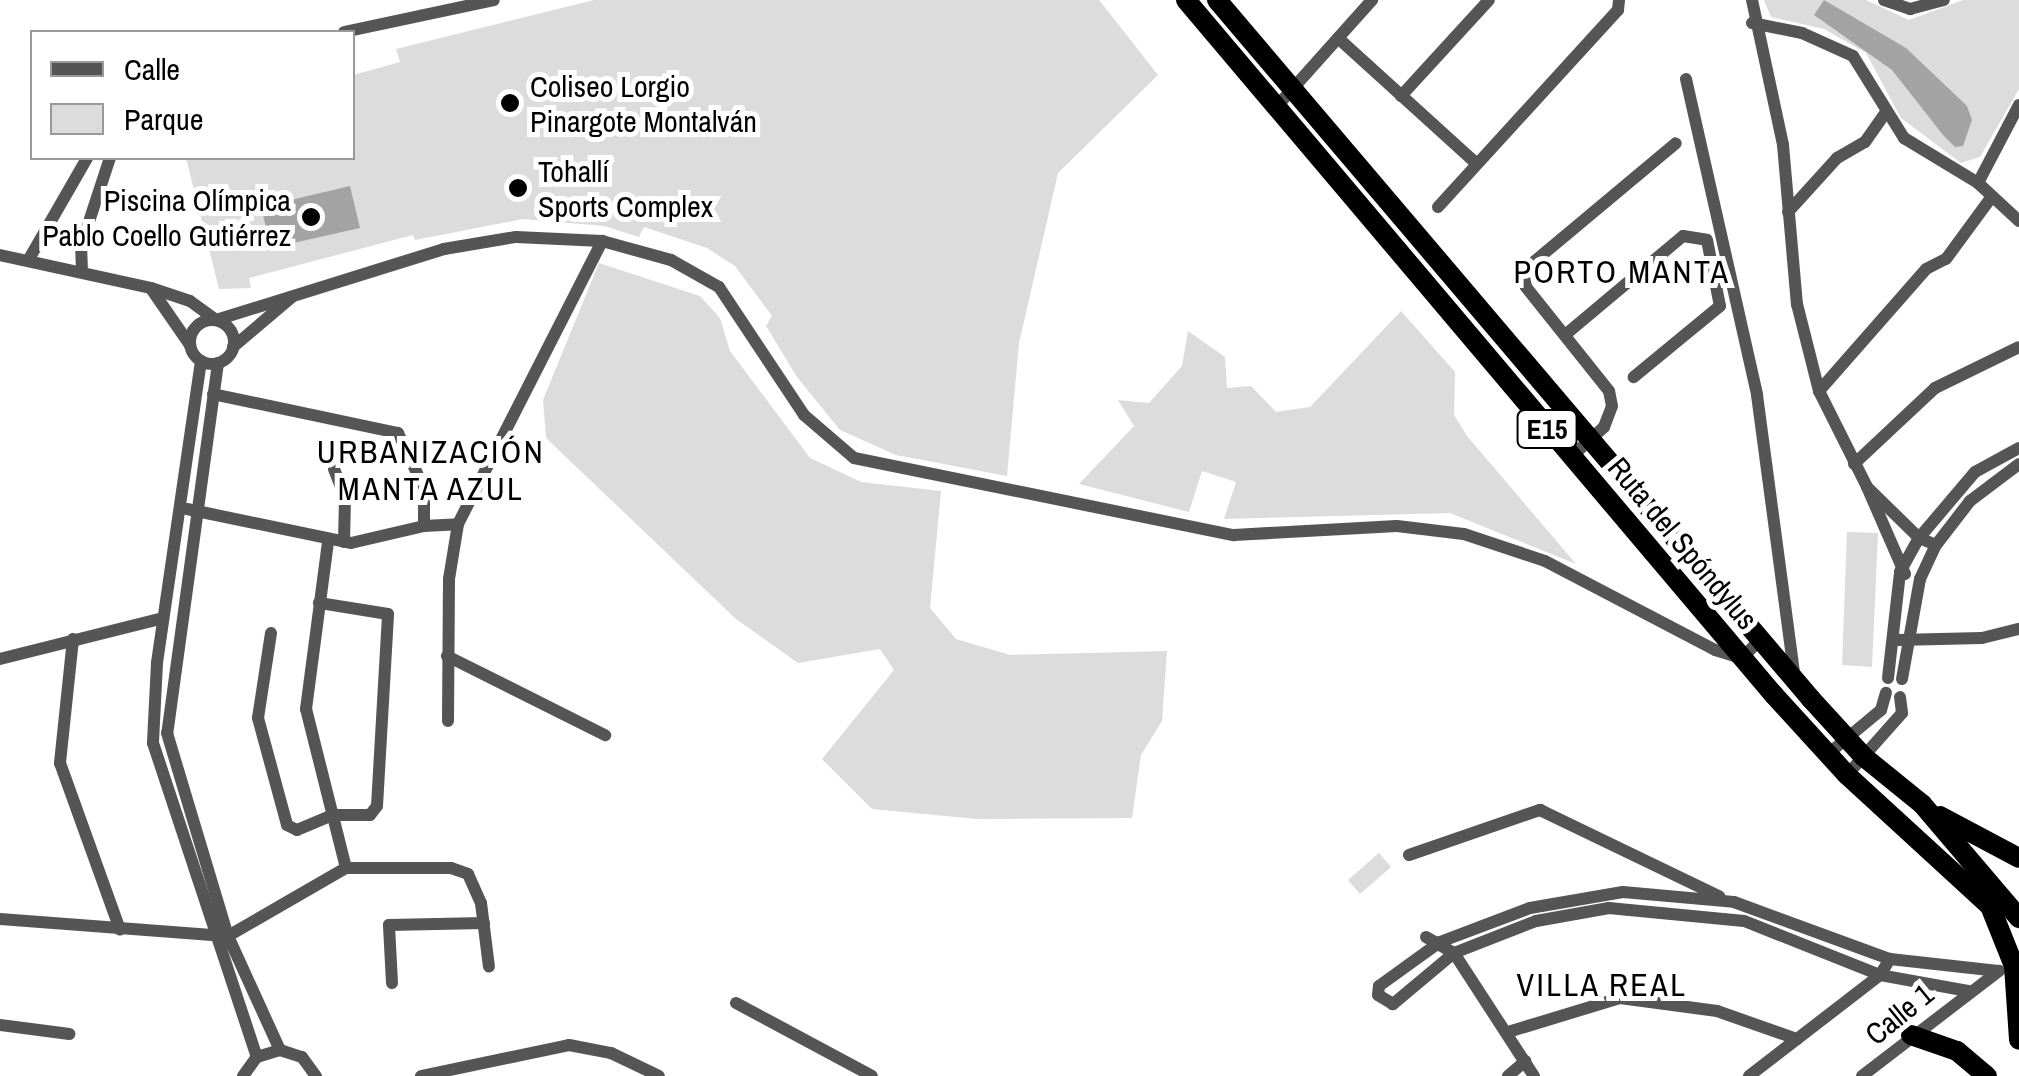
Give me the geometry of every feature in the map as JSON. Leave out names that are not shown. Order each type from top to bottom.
[{"type":"highway","name":"Ruta del Spóndylus","points":[[1186,0],[1279,104],[1742,658],[1847,775],[1990,906],[2019,1040]]},
{"type":"highway","name":"Ruta del Spóndylus","points":[[1217,0],[1295,87],[1795,682],[1864,757],[1922,804],[2019,918]]},
{"type":"highway","points":[[1922,804],[2019,858]]},
{"type":"highway","points":[[1912,1035],[1957,1051],[1987,1076]]},
{"type":"street","points":[[353,30],[494,0]]},
{"type":"street","points":[[1279,104],[1372,0]]},
{"type":"street","points":[[1401,96],[1489,0]]},
{"type":"street","points":[[1438,208],[1618,10],[1619,0]]},
{"type":"street","points":[[1752,0],[1752,24],[1783,146],[1790,262],[1819,391],[1867,487],[1900,572],[1920,579]]},
{"type":"street","points":[[1884,0],[1910,8],[1944,0]]},
{"type":"street","points":[[1752,24],[1802,33],[1852,56],[1904,138],[1978,183],[1990,199],[2019,222]]},
{"type":"street","points":[[1338,38],[1476,164]]},
{"type":"street","points":[[1686,79],[1757,395],[1795,682]]},
{"type":"street","points":[[1978,183],[2019,106]]},
{"type":"street","points":[[1788,212],[1837,158],[1865,142],[1886,112]]},
{"type":"street","points":[[1571,457],[1589,441],[1612,406],[1609,391],[1526,287],[1523,270],[1676,143]]},
{"type":"street","points":[[30,259],[87,160]]},
{"type":"street","points":[[82,272],[81,246],[109,160]]},
{"type":"street","points":[[1819,391],[1926,269],[1946,259],[1990,199]]},
{"type":"street","points":[[1566,335],[1682,236],[1707,240],[1720,306],[1634,378]]},
{"type":"street","points":[[190,344],[197,326],[301,289],[444,248],[516,237],[602,241],[671,260],[719,286],[804,415],[854,458],[1234,535],[1397,526],[1498,542],[1742,658],[1760,640]]},
{"type":"street","points":[[448,721],[447,656],[458,524],[602,241]]},
{"type":"street","points":[[0,254],[190,300],[232,333],[234,346]]},
{"type":"street","points":[[150,288],[202,361],[163,618],[153,718],[156,770],[257,1057]]},
{"type":"street","points":[[280,1050],[228,936],[168,733],[218,363],[301,289]]},
{"type":"street","points":[[1854,464],[1935,388],[2019,347]]},
{"type":"street","points":[[202,361],[218,363]]},
{"type":"street","points":[[213,394],[398,433],[424,488],[424,526]]},
{"type":"street","points":[[1828,754],[1881,710],[1894,687],[1920,579],[1936,545],[1970,501],[2015,463],[2019,448]]},
{"type":"street","points":[[1902,713],[1894,687],[1891,641],[1900,572],[1919,538],[1952,494],[2015,463]]},
{"type":"street","points":[[334,469],[345,498],[344,542]]},
{"type":"street","points":[[1867,487],[1919,538],[1936,545]]},
{"type":"street","points":[[179,506],[344,542],[424,526],[458,524]]},
{"type":"street","points":[[328,540],[306,709],[346,868]]},
{"type":"street","points":[[271,633],[258,718],[287,825],[297,830],[332,815],[362,818],[376,806],[388,614],[319,602]]},
{"type":"street","points":[[0,659],[163,618]]},
{"type":"street","points":[[1891,641],[1982,638],[2019,629]]},
{"type":"street","points":[[73,638],[60,762],[120,930]]},
{"type":"street","points":[[447,656],[606,735]]},
{"type":"street","points":[[1881,710],[1902,713]]},
{"type":"street","points":[[1847,775],[1902,713]]},
{"type":"street","points":[[1410,856],[1540,810],[1734,902],[1746,915]]},
{"type":"street","points":[[0,919],[228,936],[346,868],[451,868],[468,874],[484,923],[489,968]]},
{"type":"street","points":[[1734,902],[1670,893],[1608,893],[1533,914],[1440,942],[1379,986],[1384,1003],[1401,999],[1454,954],[1533,914],[1609,908],[1746,915],[1890,958],[2006,969]]},
{"type":"street","points":[[1608,893],[1609,908]]},
{"type":"street","points":[[1669,909],[1670,893]]},
{"type":"street","points":[[392,983],[388,925],[484,923]]},
{"type":"street","points":[[1426,937],[1454,954],[1534,1076]]},
{"type":"street","points":[[1816,937],[1880,975],[1968,992]]},
{"type":"street","points":[[1749,1076],[1880,975],[1890,958]]},
{"type":"street","name":"Calle 1","points":[[1862,1076],[1968,992],[2006,969]]},
{"type":"street","points":[[1508,1032],[1620,998],[1717,1011],[1797,1040]]},
{"type":"street","points":[[736,1003],[872,1076]]},
{"type":"street","points":[[0,1025],[69,1034]]},
{"type":"street","points":[[421,1076],[583,1046],[659,1076]]},
{"type":"street","points":[[243,1076],[257,1057],[280,1050],[302,1057],[316,1076]]},
{"type":"street","points":[[512,1058],[514,1076]]},
{"type":"street","points":[[1508,1076],[1525,1061]]},
{"type":"green space","points":[[594,0],[1099,0],[1158,75],[1058,173],[1019,343],[1007,476],[896,455],[840,430],[797,377],[766,326],[772,316],[735,266],[707,248],[644,227],[639,237],[604,226],[523,219],[415,240],[413,235],[249,278],[251,288],[219,289],[187,160],[355,160],[355,74],[400,62],[396,49]]},
{"type":"green space","points":[[1764,0],[1866,0],[1909,20],[1963,0],[2019,0],[2019,89],[1980,157],[1961,163],[1901,118],[1866,53],[1824,29],[1771,17]]},
{"type":"green space","points":[[599,263],[700,296],[720,318],[730,351],[810,458],[861,482],[941,491],[930,608],[956,639],[1010,655],[1167,651],[1162,721],[1141,755],[1132,818],[977,819],[872,809],[822,759],[894,670],[880,649],[798,663],[736,619],[546,438],[543,400]]},
{"type":"green space","points":[[1401,311],[1455,372],[1454,415],[1467,436],[1576,564],[1450,513],[1224,519],[1236,482],[1202,471],[1189,512],[1079,484],[1134,426],[1118,400],[1149,403],[1182,366],[1188,331],[1225,357],[1227,388],[1251,386],[1276,412],[1310,407]]},
{"type":"green space","points":[[1847,532],[1878,533],[1872,667],[1842,665]]},
{"type":"green space","points":[[1379,853],[1391,867],[1360,894],[1348,880]]},
{"type":"shaded area","points":[[1824,0],[1906,48],[1967,106],[1972,120],[1963,146],[1955,147],[1943,135],[1892,70],[1814,15]]},
{"type":"shaded area","name":"Piscina Olímpica Pablo Coello Gutiérrez","points":[[350,186],[360,228],[271,248],[261,207]]},
{"type":"place","name":"Coliseo Lorgio Pinargote Montalván","points":[[510,103]]},
{"type":"place","name":"Tohallí Sports Complex","points":[[518,188]]},
{"type":"place","name":"Piscina Olímpica Pablo Coello Gutiérrez","points":[[311,217]]},
{"type":"district","name":"PORTO MANTA","points":[[1622,272]]},
{"type":"district","name":"URBANIZACIÓN MANTA AZUL","points":[[431,472]]},
{"type":"district","name":"VILLA REAL","points":[[1602,985]]}]
